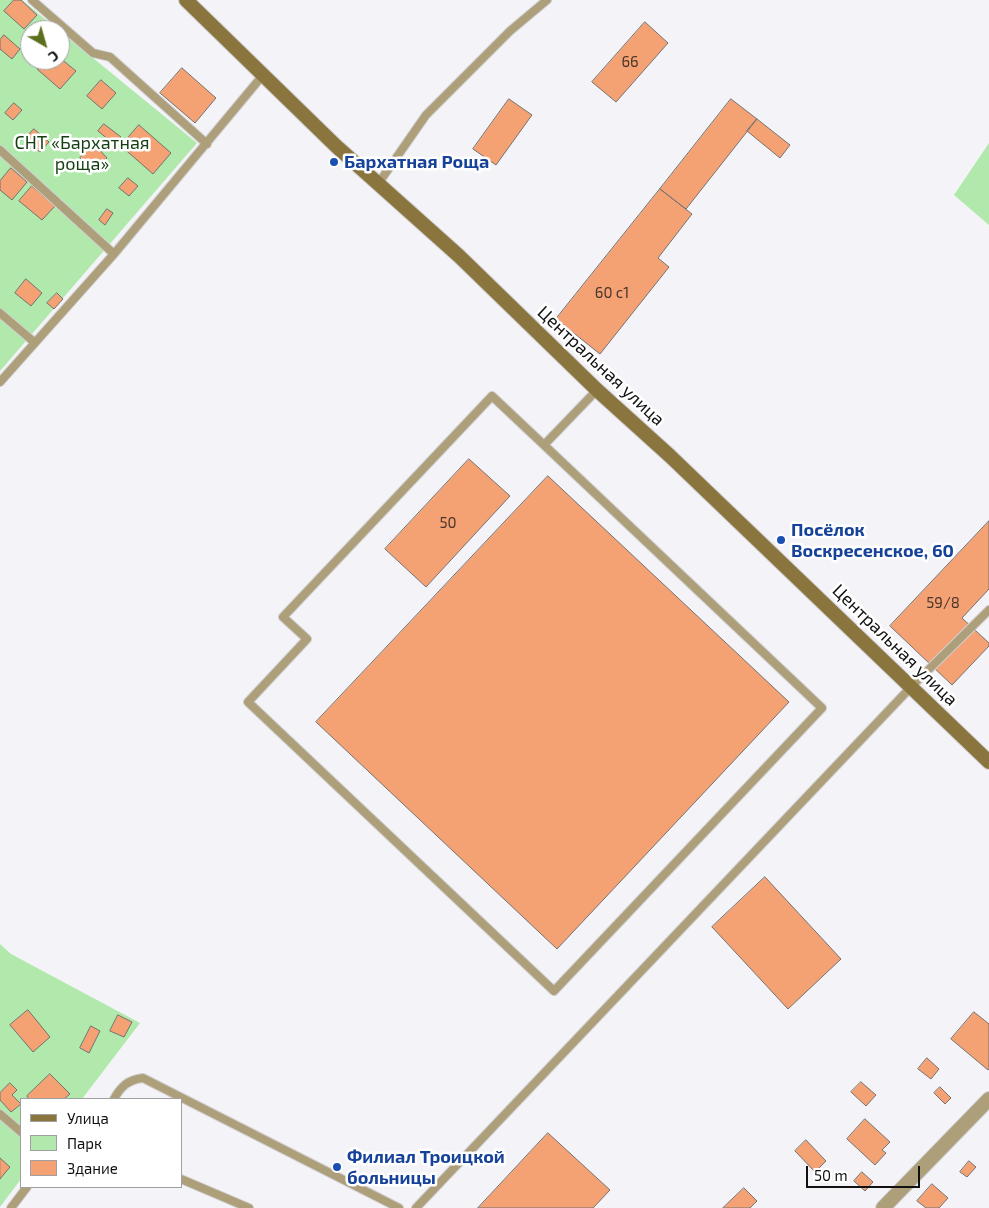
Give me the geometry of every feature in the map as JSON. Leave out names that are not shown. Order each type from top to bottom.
[{"type":"main road","name":"Центральная улица","points":[[186,0],[336,146],[459,256],[597,390],[670,456],[912,686],[989,762]]},
{"type":"street","points":[[883,1208],[989,1099]]},
{"type":"lane","points":[[32,0],[93,53],[110,57],[207,144]]},
{"type":"lane","points":[[378,184],[426,115],[510,31],[547,0]]},
{"type":"lane","points":[[0,382],[114,254],[263,76]]},
{"type":"lane","points":[[0,150],[114,254]]},
{"type":"lane","points":[[0,313],[34,342]]},
{"type":"lane","points":[[544,445],[597,390]]},
{"type":"lane","points":[[492,396],[544,445],[822,708],[554,991],[248,702],[307,639],[284,617],[492,396]]},
{"type":"lane","points":[[416,1208],[912,686],[989,610]]},
{"type":"lane","points":[[115,1098],[122,1086],[133,1080],[143,1078],[399,1208]]},
{"type":"lane","points":[[0,1114],[20,1131]]},
{"type":"lane","points":[[182,1179],[249,1208]]},
{"type":"lane","points":[[11,1208],[26,1188]]},
{"type":"green space","name":"СНТ «Бархатная роща»","points":[[0,0],[22,0],[46,20],[20,20],[20,70],[70,70],[70,39],[197,143],[0,371]]},
{"type":"green space","points":[[989,143],[989,225],[954,195]]},
{"type":"green space","points":[[0,944],[11,954],[140,1023],[83,1098],[20,1098],[20,1180],[0,1207]]},
{"type":"building","points":[[14,0],[21,0],[37,15],[32,20],[20,20],[20,25],[4,11]]},
{"type":"building","points":[[645,22],[668,43],[616,102],[592,82]]},
{"type":"building","points":[[4,35],[20,49],[12,59],[0,49],[0,40]]},
{"type":"building","points":[[70,66],[76,71],[60,89],[38,70],[70,70]]},
{"type":"building","points":[[182,68],[216,98],[195,123],[160,93]]},
{"type":"building","points":[[101,80],[116,93],[102,109],[87,96]]},
{"type":"building","points":[[509,99],[532,115],[496,165],[473,149]]},
{"type":"building","points":[[731,99],[757,119],[686,209],[660,189]]},
{"type":"building","points":[[14,103],[22,110],[13,120],[5,113]]},
{"type":"building","points":[[757,119],[790,145],[780,158],[747,131]]},
{"type":"building","points":[[104,124],[121,137],[115,145],[98,131]]},
{"type":"building","points":[[139,125],[171,153],[153,174],[121,146]]},
{"type":"building","points":[[34,129],[49,142],[40,152],[25,139]]},
{"type":"building","points":[[94,144],[107,158],[92,171],[80,158]]},
{"type":"building","points":[[11,168],[27,182],[12,200],[0,190],[0,181]]},
{"type":"building","points":[[128,178],[138,186],[129,196],[119,188]]},
{"type":"building","points":[[32,186],[55,206],[42,220],[19,201]]},
{"type":"building","points":[[660,189],[692,214],[658,258],[669,267],[600,354],[556,319]]},
{"type":"building","points":[[107,209],[113,213],[105,225],[99,220]]},
{"type":"building","points":[[26,279],[42,293],[31,306],[15,293]]},
{"type":"building","points":[[57,293],[63,299],[54,309],[47,303]]},
{"type":"building","points":[[469,459],[510,496],[426,587],[385,549]]},
{"type":"building","points":[[548,476],[789,702],[557,949],[316,722]]},
{"type":"building","points":[[989,521],[989,589],[962,618],[989,643],[989,646],[952,685],[890,626]]},
{"type":"building","points":[[765,877],[841,959],[788,1009],[712,927]]},
{"type":"building","points":[[28,1010],[50,1037],[33,1052],[10,1025]]},
{"type":"building","points":[[974,1012],[989,1024],[988,1070],[951,1039]]},
{"type":"building","points":[[118,1015],[132,1022],[124,1037],[110,1031]]},
{"type":"building","points":[[91,1026],[100,1031],[89,1053],[80,1048]]},
{"type":"building","points":[[927,1058],[939,1069],[931,1079],[918,1069]]},
{"type":"building","points":[[50,1074],[70,1094],[65,1098],[28,1098],[27,1096]]},
{"type":"building","points":[[861,1082],[876,1095],[866,1106],[851,1092]]},
{"type":"building","points":[[10,1083],[17,1090],[12,1095],[20,1105],[11,1112],[0,1100],[0,1093]]},
{"type":"building","points":[[940,1087],[951,1098],[945,1104],[934,1093]]},
{"type":"building","points":[[865,1119],[890,1142],[882,1150],[886,1153],[875,1165],[847,1139]]},
{"type":"building","points":[[548,1133],[610,1190],[593,1208],[478,1208]]},
{"type":"building","points":[[806,1140],[826,1161],[815,1172],[795,1151]]},
{"type":"building","points":[[0,1158],[10,1167],[0,1179]]},
{"type":"building","points":[[969,1161],[976,1167],[967,1177],[960,1172]]},
{"type":"building","points":[[862,1172],[873,1182],[865,1191],[854,1181]]},
{"type":"building","points":[[932,1184],[948,1198],[939,1208],[926,1208],[917,1201]]},
{"type":"building","points":[[744,1188],[757,1201],[750,1208],[723,1208]]},
{"type":"place","name":"Бархатная Роща","points":[[334,162]]},
{"type":"place","name":"Посёлок Воскресенское, 60","points":[[781,540]]},
{"type":"place","name":"Филиал Троицкой больницы","points":[[337,1167]]}]
